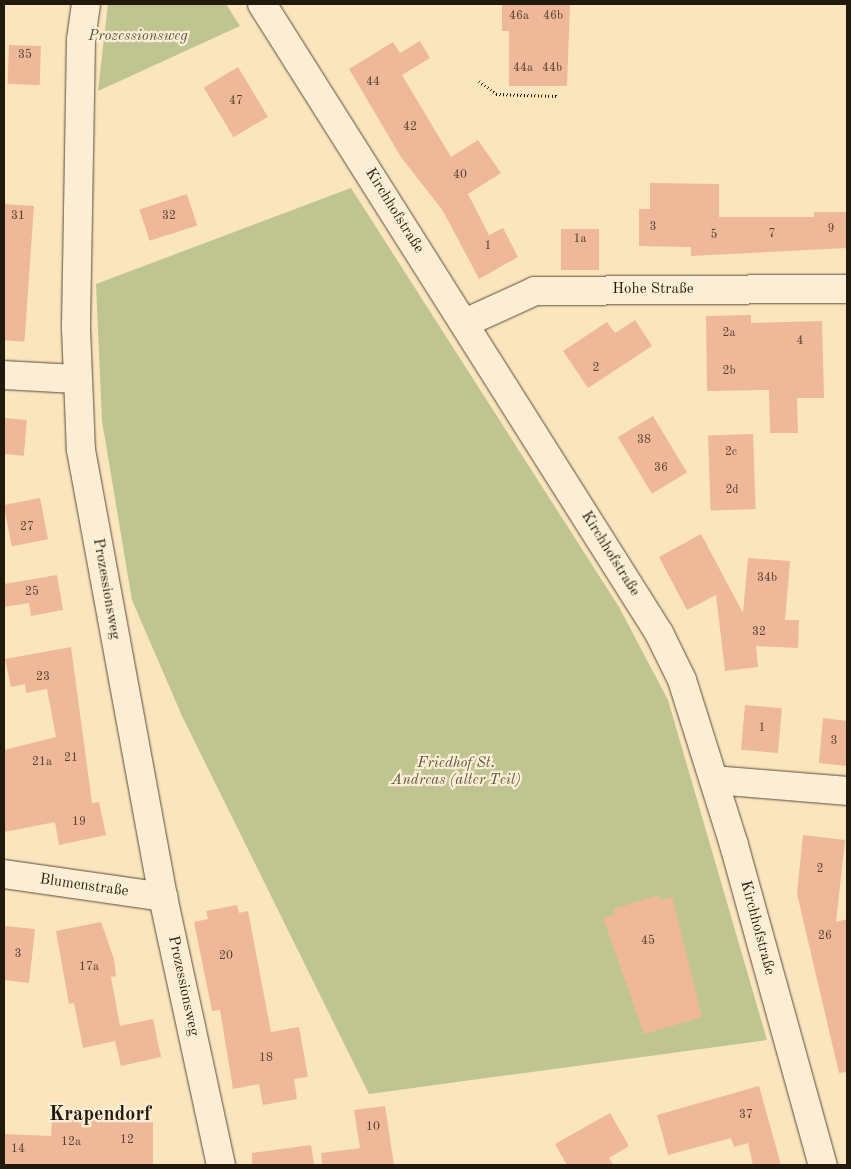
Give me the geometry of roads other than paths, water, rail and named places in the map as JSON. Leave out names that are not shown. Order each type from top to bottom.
[{"type":"street","name":"Prozessionsweg","points":[[86,4],[81,38],[76,379],[81,450],[163,897],[221,1165]]},
{"type":"street","name":"Kirchhofstraße","points":[[262,4],[659,633],[682,680],[714,780],[823,1165]]},
{"type":"street","name":"Hohe Straße","points":[[465,323],[535,291],[847,289]]},
{"type":"street","points":[[4,375],[76,379]]},
{"type":"street","points":[[714,780],[847,791]]},
{"type":"street","name":"Blumenstraße","points":[[4,874],[163,897]]},
{"type":"district","name":"Krapendorf","points":[[100,1115]]},
{"type":"park label","name":"Friedhof St. Andreas (alter Teil)","points":[[456,772]]}]
